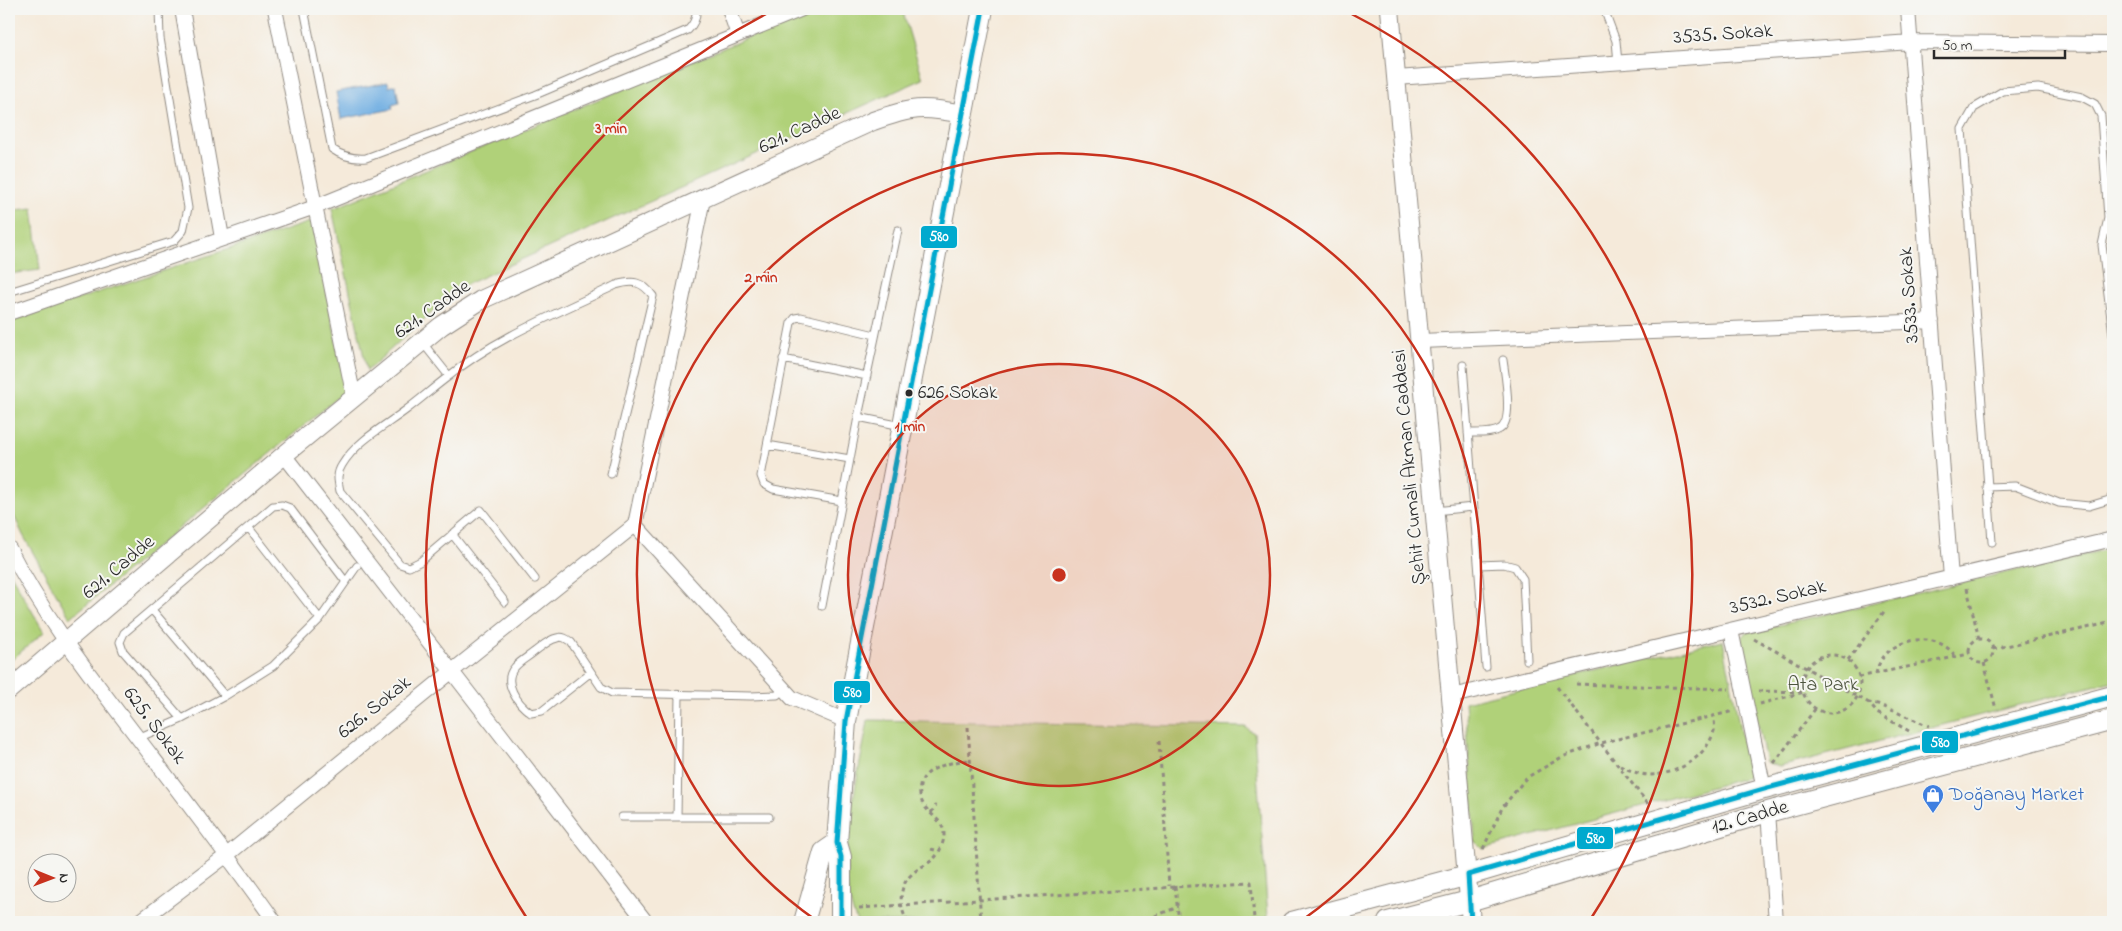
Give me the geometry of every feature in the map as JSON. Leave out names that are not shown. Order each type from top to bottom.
[{"type":"main road","points":[[846,916],[841,857],[837,843],[846,721],[983,9]]},
{"type":"main road","name":"12. Cadde","points":[[1292,922],[1468,874],[1764,789],[2113,696]]},
{"type":"main road","name":"12. Cadde","points":[[1388,922],[1469,901],[1768,812],[2113,720]]},
{"type":"main road","points":[[804,922],[824,852],[837,843]]},
{"type":"street","points":[[182,9],[222,238]]},
{"type":"street","points":[[275,9],[354,398]]},
{"type":"street","points":[[729,9],[738,35]]},
{"type":"street","points":[[9,312],[315,207],[802,9]]},
{"type":"street","name":"Şehit Cumali Akman Caddesi","points":[[1390,9],[1471,922]]},
{"type":"street","name":"3533. Sokak","points":[[1908,9],[1932,321],[1957,576]]},
{"type":"street","name":"3535. Sokak","points":[[1396,78],[1911,42],[2113,44]]},
{"type":"street","name":"621. Cadde","points":[[9,690],[284,455],[441,326],[481,300],[873,121],[900,111],[931,108],[963,114]]},
{"type":"street","points":[[703,199],[635,525],[795,700],[846,721]]},
{"type":"street","points":[[1420,341],[1932,321]]},
{"type":"street","points":[[284,455],[646,922]]},
{"type":"street","name":"626. Sokak","points":[[139,922],[227,855],[635,525]]},
{"type":"street","name":"3532. Sokak","points":[[1452,696],[2113,539]]},
{"type":"street","name":"625. Sokak","points":[[9,548],[21,572],[65,642],[227,855],[275,922]]},
{"type":"street","points":[[1731,630],[1764,789]]},
{"type":"street","points":[[1768,812],[1776,922]]},
{"type":"lane","points":[[9,292],[174,241],[183,231],[188,208],[160,38],[160,9]]},
{"type":"lane","points":[[304,9],[332,149],[340,155],[354,159],[366,158],[535,95],[688,30],[693,26],[697,16],[696,9]]},
{"type":"lane","points":[[1604,9],[1616,41],[1618,63]]},
{"type":"lane","points":[[1992,542],[1962,129],[1974,108],[2004,91],[2038,88],[2082,97],[2095,104],[2101,116],[2111,220],[2102,245],[2113,335]]},
{"type":"lane","points":[[822,606],[858,417],[898,230]]},
{"type":"lane","points":[[534,579],[481,510],[421,561],[410,567],[400,564],[340,491],[337,477],[342,465],[354,450],[378,430],[406,411],[471,358],[498,342],[616,285],[630,281],[640,282],[648,288],[653,296],[611,474]]},
{"type":"lane","points":[[842,501],[773,489],[764,484],[761,476],[783,359],[791,323],[795,318],[801,317],[875,335]]},
{"type":"lane","points":[[422,341],[448,376]]},
{"type":"lane","points":[[783,359],[867,376]]},
{"type":"lane","points":[[1468,433],[1499,430],[1505,424],[1508,412],[1503,360]]},
{"type":"lane","points":[[1463,365],[1486,667]]},
{"type":"lane","points":[[858,417],[903,426]]},
{"type":"lane","points":[[767,445],[850,459]]},
{"type":"lane","points":[[1988,487],[2015,486],[2060,503],[2089,506],[2109,500],[2113,495]]},
{"type":"lane","points":[[182,719],[123,651],[120,642],[124,633],[153,611],[273,506],[282,505],[290,508],[346,582]]},
{"type":"lane","points":[[1435,511],[1473,507]]},
{"type":"lane","points":[[249,528],[320,619]]},
{"type":"lane","points":[[452,534],[505,602]]},
{"type":"lane","points":[[1479,565],[1504,564],[1516,567],[1523,579],[1527,660]]},
{"type":"lane","points":[[138,738],[182,719],[226,696],[272,666],[320,619],[356,566]]},
{"type":"lane","points":[[153,611],[226,696]]},
{"type":"lane","points":[[591,672],[542,710],[531,713],[524,708],[512,691],[510,680],[514,668],[547,642],[558,637],[565,638],[571,642],[591,672],[601,687],[612,693],[751,696],[777,694],[784,689]]},
{"type":"lane","points":[[677,817],[678,695]]},
{"type":"lane","points":[[622,817],[769,817]]},
{"type":"path","points":[[1957,576],[1979,640]]},
{"type":"path","points":[[1848,660],[1899,590]]},
{"type":"path","points":[[1994,649],[2113,622]]},
{"type":"path","points":[[1751,638],[1869,703],[1882,706],[1934,728]]},
{"type":"path","points":[[1876,674],[1878,665],[1888,651],[1910,640],[1922,639],[1942,643],[1951,649],[1956,657]]},
{"type":"path","points":[[1979,640],[1988,641],[1994,649],[1991,659],[1984,663],[1973,660],[1969,654],[1971,646],[1979,640]]},
{"type":"path","points":[[1859,677],[1969,654]]},
{"type":"path","points":[[1832,655],[1848,660],[1855,667],[1859,677],[1860,684],[1857,697],[1848,707],[1840,712],[1830,713],[1816,708],[1807,700],[1804,692],[1802,682],[1806,670],[1815,660],[1823,656],[1832,655]]},
{"type":"path","points":[[1984,663],[1996,712]]},
{"type":"path","points":[[1564,684],[1554,683],[1651,807]]},
{"type":"path","points":[[1574,684],[1732,689]]},
{"type":"path","points":[[1750,691],[1804,692]]},
{"type":"path","points":[[1753,706],[1804,692]]},
{"type":"path","points":[[1869,703],[1877,713],[1914,734]]},
{"type":"path","points":[[1771,768],[1816,708]]},
{"type":"path","points":[[1483,849],[1502,808],[1526,778],[1562,757],[1601,743],[1737,711]]},
{"type":"path","points":[[1618,766],[1648,775],[1666,773],[1683,767],[1708,744],[1714,730],[1714,716]]},
{"type":"path","points":[[968,727],[981,922]]},
{"type":"path","points":[[1159,741],[1169,886]]},
{"type":"path","points":[[908,922],[901,906],[905,882],[911,874],[930,863],[939,851],[944,838],[943,827],[921,800],[920,790],[924,777],[935,768],[949,762],[970,760]]},
{"type":"path","points":[[931,813],[936,805]]},
{"type":"path","points":[[931,849],[939,851]]},
{"type":"path","points":[[846,916],[901,906],[1169,886],[1251,882],[1254,919]]},
{"type":"path","points":[[1175,886],[1179,922]]},
{"type":"path","points":[[1140,922],[1178,907]]},
{"type":"path","points":[[1056,922],[1070,919],[1087,922]]},
{"type":"green space","points":[[818,9],[902,9],[923,79],[467,284],[454,292],[367,371],[332,209]]},
{"type":"green space","points":[[33,208],[40,270],[9,274],[9,211]]},
{"type":"green space","points":[[313,221],[346,391],[70,618],[23,535],[9,505],[9,322]]},
{"type":"green space","name":"Ata Park","points":[[2113,548],[2113,681],[1779,767],[1766,762],[1740,641],[1745,633]]},
{"type":"green space","points":[[9,571],[44,632],[9,662]]},
{"type":"green space","points":[[1723,640],[1749,777],[1483,849],[1475,841],[1465,702]]},
{"type":"green space","points":[[868,720],[1245,727],[1254,733],[1268,917],[1247,922],[857,922],[850,901],[847,876],[847,850],[854,795]]},
{"type":"water","points":[[388,82],[389,87],[396,85],[399,103],[392,105],[393,109],[341,119],[336,92]]},
{"type":"transit line","name":"580","points":[[841,922],[841,857],[837,843],[846,721],[983,9]]},
{"type":"transit line","name":"580","points":[[1471,922],[1468,875],[1764,789],[2113,696]]},
{"type":"place","name":"626 Sokak","points":[[909,393]]},
{"type":"place","name":"Doğanay Market","points":[[1933,814]]}]
